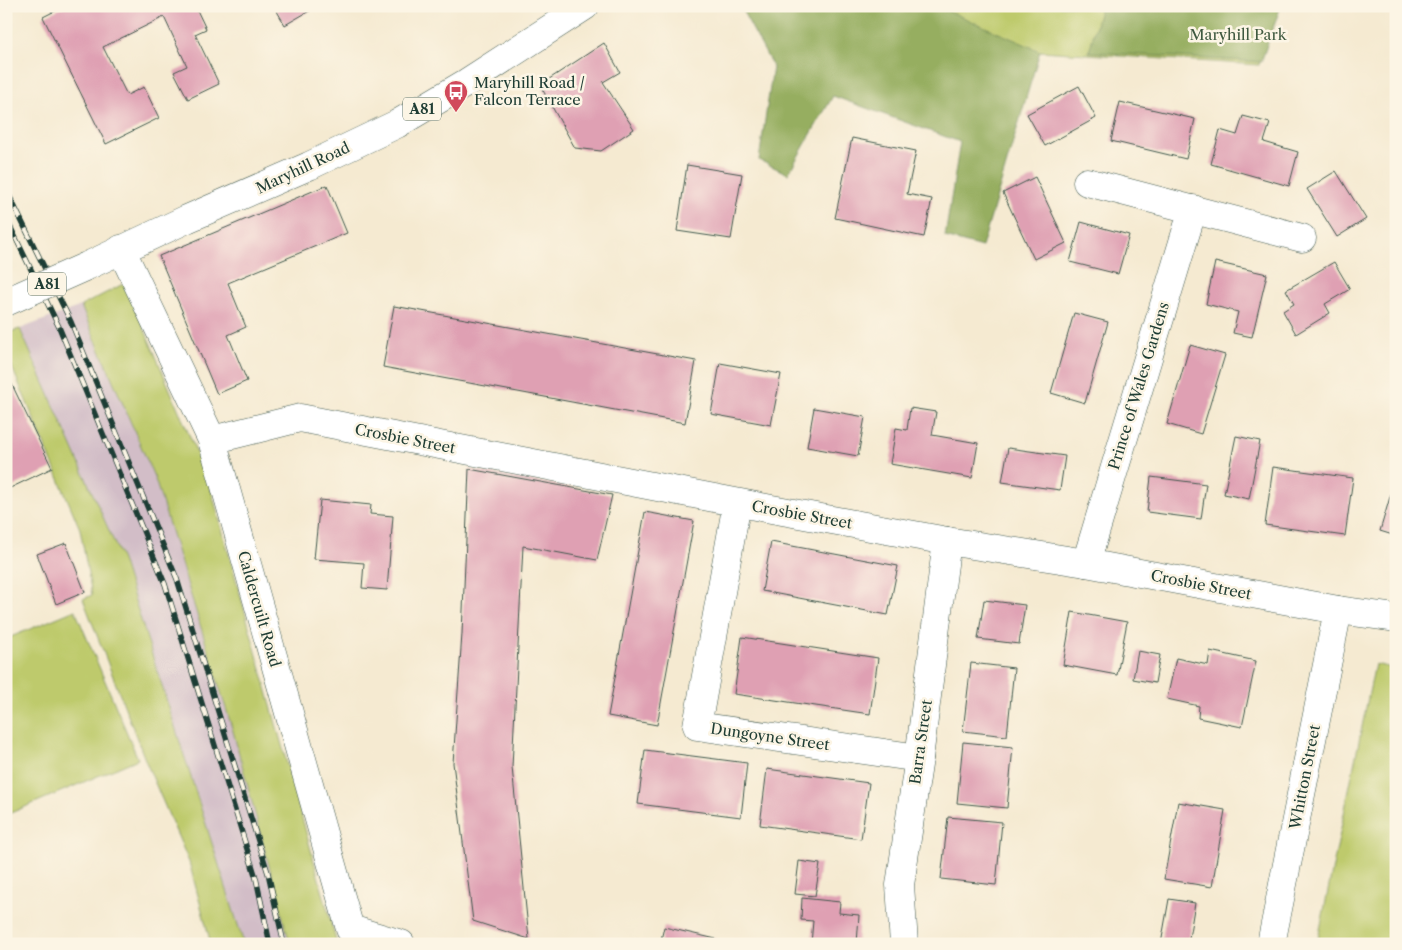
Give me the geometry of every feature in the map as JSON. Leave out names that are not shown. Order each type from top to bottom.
[{"type":"street","name":"Maryhill Road","points":[[6,302],[397,124],[466,84],[567,11]]},
{"type":"street","points":[[1087,182],[1302,238]]},
{"type":"street","name":"Prince of Wales Gardens","points":[[1086,563],[1193,210]]},
{"type":"street","name":"Caldercuilt Road","points":[[121,249],[212,440],[351,936],[401,944]]},
{"type":"street","name":"Crosbie Street","points":[[212,440],[300,418],[737,503],[947,541],[1086,563],[1338,610],[1396,618]]},
{"type":"street","name":"Dungoyne Street","points":[[737,503],[697,726],[919,758]]},
{"type":"street","name":"Barra Street","points":[[904,944],[900,885],[919,758],[947,541]]},
{"type":"street","name":"Whitton Street","points":[[1271,944],[1338,610]]},
{"type":"shaded area","points":[[81,306],[155,479],[233,731],[290,944],[244,944],[122,560],[20,329]]},
{"type":"green space","points":[[740,6],[937,6],[1040,51],[982,247],[945,237],[960,142],[833,96],[788,174],[759,160],[773,67]]},
{"type":"green space","name":"Maryhill Park","points":[[799,6],[1280,6],[1259,65],[1040,51]]},
{"type":"green space","points":[[1101,6],[1145,6],[1167,9],[1170,6],[1281,6],[1261,62],[1089,52]]},
{"type":"green space","points":[[125,283],[209,482],[337,944],[290,944],[233,731],[155,479],[81,306]]},
{"type":"green space","points":[[20,329],[122,560],[244,944],[211,944],[189,862],[146,762],[83,599],[92,595],[80,529],[6,353],[6,333]]},
{"type":"green space","points":[[75,610],[138,759],[6,815],[6,639]]},
{"type":"green space","points":[[1375,664],[1396,669],[1396,944],[1317,944]]},
{"type":"building","points":[[65,6],[195,6],[206,29],[195,34],[219,84],[188,99],[174,72],[187,66],[164,17],[103,47],[127,95],[144,87],[159,118],[106,144],[43,17]]},
{"type":"building","points":[[274,6],[318,6],[285,25]]},
{"type":"building","points":[[604,43],[620,72],[603,82],[634,129],[601,151],[575,148],[540,85]]},
{"type":"building","points":[[1079,86],[1096,118],[1045,146],[1027,114]]},
{"type":"building","points":[[1120,102],[1195,119],[1186,159],[1111,141]]},
{"type":"building","points":[[1243,116],[1270,123],[1264,142],[1298,152],[1289,186],[1211,164],[1220,130],[1237,135]]},
{"type":"building","points":[[852,138],[916,151],[907,194],[932,199],[924,237],[835,218]]},
{"type":"building","points":[[687,165],[742,174],[731,239],[677,231]]},
{"type":"building","points":[[1336,171],[1366,219],[1337,237],[1307,189]]},
{"type":"building","points":[[1035,177],[1066,243],[1034,259],[1003,193]]},
{"type":"building","points":[[327,185],[347,233],[228,283],[246,327],[228,335],[247,381],[217,394],[159,256]]},
{"type":"building","points":[[1081,222],[1129,235],[1118,274],[1070,262]]},
{"type":"building","points":[[1215,262],[1267,274],[1252,337],[1233,333],[1238,312],[1206,304]]},
{"type":"building","points":[[1334,262],[1350,289],[1325,304],[1330,313],[1296,334],[1283,311],[1294,304],[1286,290]]},
{"type":"building","points":[[394,306],[696,361],[685,423],[383,367]]},
{"type":"building","points":[[1074,313],[1108,322],[1085,403],[1051,393]]},
{"type":"building","points":[[1190,345],[1225,355],[1201,434],[1167,424]]},
{"type":"building","points":[[720,363],[781,374],[771,425],[711,414]]},
{"type":"building","points":[[6,372],[52,468],[6,490]]},
{"type":"building","points":[[814,408],[865,417],[858,456],[807,447]]},
{"type":"building","points":[[910,408],[936,412],[932,435],[978,443],[972,478],[890,464],[896,428],[907,430]]},
{"type":"building","points":[[1236,436],[1260,441],[1249,499],[1224,494]]},
{"type":"building","points":[[1008,448],[1065,456],[1060,490],[1002,482]]},
{"type":"building","points":[[1273,467],[1353,478],[1345,536],[1265,525]]},
{"type":"building","points":[[469,469],[612,495],[597,560],[523,546],[512,767],[529,939],[473,921],[453,763],[462,634]]},
{"type":"building","points":[[1151,477],[1206,484],[1201,519],[1147,512]]},
{"type":"building","points":[[1396,480],[1396,536],[1380,531]]},
{"type":"building","points":[[320,500],[371,505],[370,514],[393,516],[387,590],[362,588],[364,563],[314,559]]},
{"type":"building","points":[[645,512],[694,521],[657,725],[608,716]]},
{"type":"building","points":[[771,542],[898,566],[888,615],[762,591]]},
{"type":"building","points":[[66,543],[85,592],[56,604],[37,554]]},
{"type":"building","points":[[984,600],[1025,605],[1019,644],[978,639]]},
{"type":"building","points":[[1072,612],[1127,622],[1117,675],[1063,665]]},
{"type":"building","points":[[742,637],[878,658],[870,714],[734,694]]},
{"type":"building","points":[[1138,651],[1160,655],[1155,683],[1133,679]]},
{"type":"building","points":[[1210,651],[1256,661],[1242,727],[1198,718],[1199,706],[1167,699],[1176,658],[1208,665]]},
{"type":"building","points":[[971,663],[1014,668],[1007,736],[963,731]]},
{"type":"building","points":[[963,742],[1013,747],[1007,808],[957,803]]},
{"type":"building","points":[[645,750],[747,763],[741,817],[638,804]]},
{"type":"building","points":[[767,769],[869,783],[861,839],[760,825]]},
{"type":"building","points":[[1178,802],[1225,810],[1212,887],[1164,879]]},
{"type":"building","points":[[948,817],[1002,822],[996,885],[941,879]]},
{"type":"building","points":[[799,861],[820,864],[815,896],[795,894]]},
{"type":"building","points":[[802,898],[840,902],[839,913],[859,915],[857,944],[811,944],[813,921],[801,920]]},
{"type":"building","points":[[1169,899],[1195,903],[1188,944],[1161,944]]},
{"type":"building","points":[[664,927],[716,939],[715,944],[660,944]]},
{"type":"railway","points":[[6,189],[71,322],[177,579],[268,873],[284,944]]},
{"type":"railway","points":[[6,218],[59,327],[165,584],[256,878],[270,944]]},
{"type":"place","name":"Maryhill Road / Falcon Terrace","points":[[456,113]]}]
